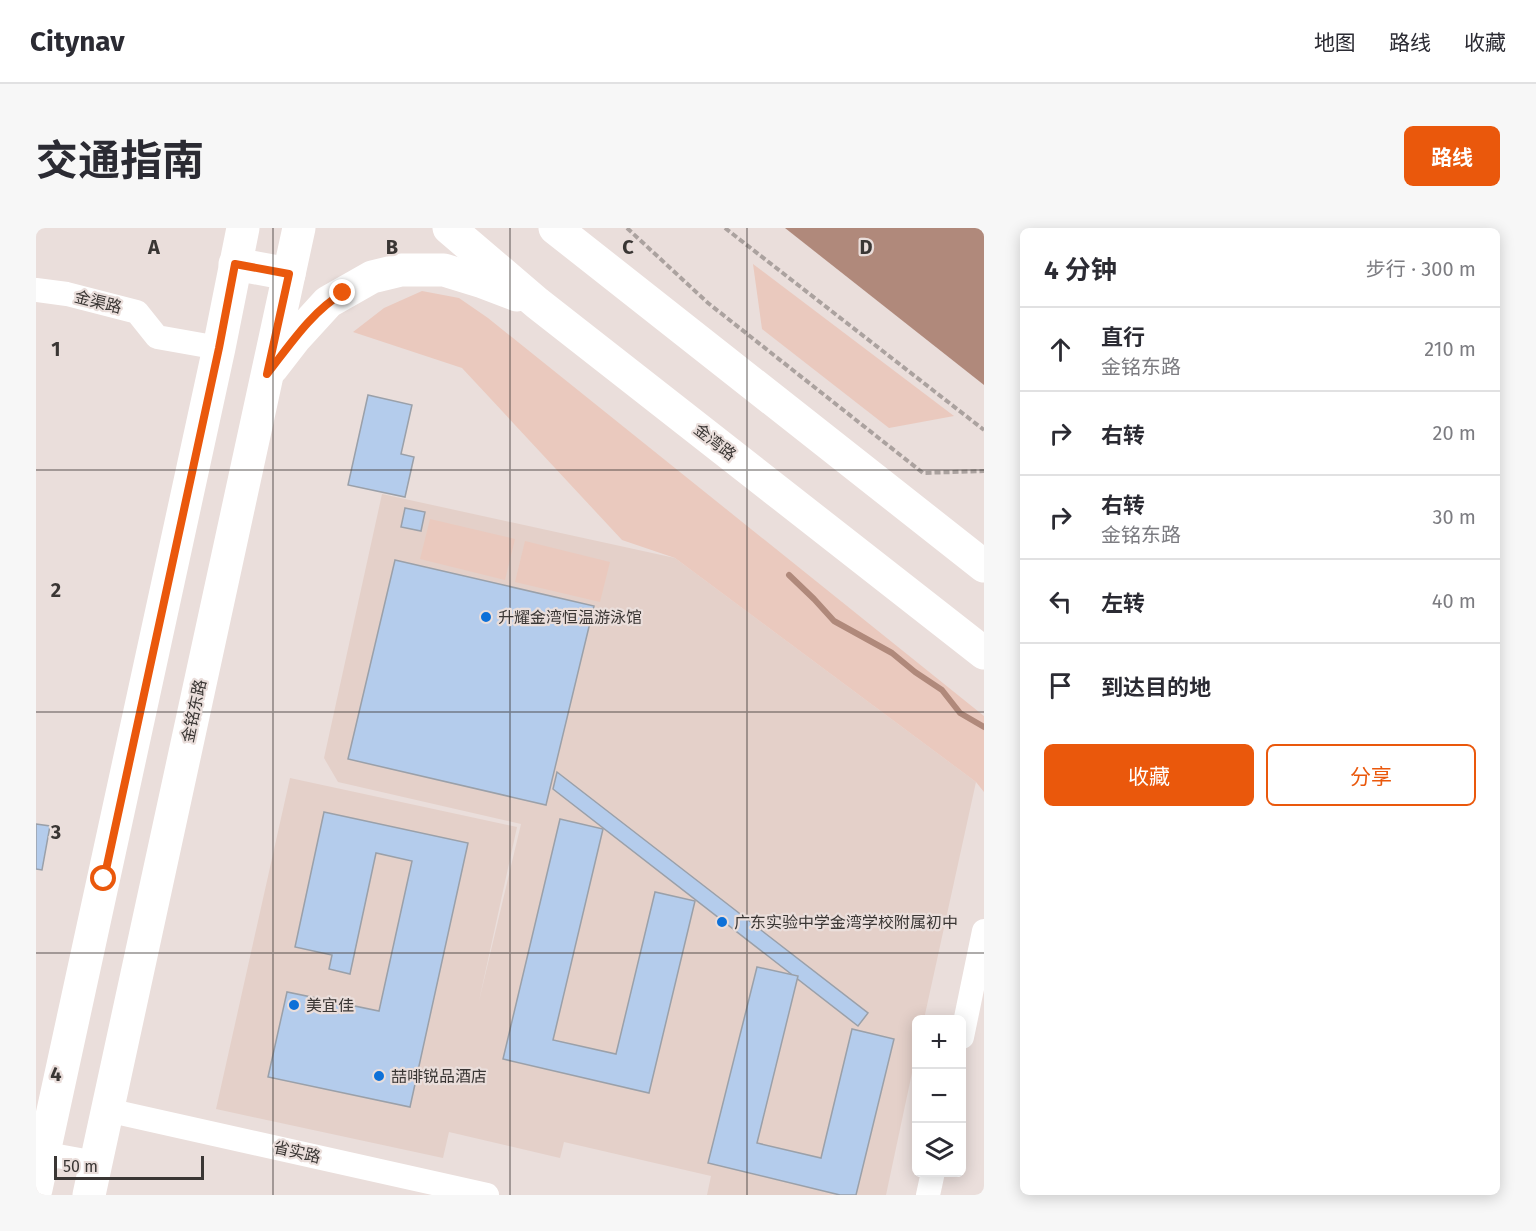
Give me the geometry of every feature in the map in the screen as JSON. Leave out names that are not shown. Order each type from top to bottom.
[{"type":"main road","name":"金铭东路","points":[[89,1195],[299,228]]},
{"type":"main road","name":"金湾路","points":[[449,228],[537,303],[984,653]]},
{"type":"main road","points":[[555,228],[984,566]]},
{"type":"main road","points":[[36,1189],[40,1153],[69,1041],[219,348],[239,240],[289,274]]},
{"type":"main road","points":[[267,374],[328,302],[372,277],[401,270],[444,270],[537,303]]},
{"type":"main road","points":[[69,1041],[120,1052]]},
{"type":"street","name":"金渠路","points":[[36,290],[67,294],[137,312],[157,338],[219,348]]},
{"type":"street","points":[[966,1018],[984,931]]},
{"type":"street","name":"省实路","points":[[107,1110],[487,1195]]},
{"type":"street","points":[[40,1153],[96,1163]]},
{"type":"street","points":[[928,1195],[932,1177]]},
{"type":"path","points":[[627,228],[708,303],[923,473],[984,471]]},
{"type":"path","points":[[725,228],[984,430]]},
{"type":"shaded area","points":[[785,228],[984,228],[984,385]]},
{"type":"shaded area","points":[[753,264],[954,416],[889,428],[762,329]]},
{"type":"shaded area","points":[[422,291],[459,298],[488,318],[984,716],[984,792],[976,782],[675,558],[622,540],[462,368],[353,332],[384,308]]},
{"type":"shaded area","name":"广东实验中学金湾学校附属初中","points":[[382,494],[675,558],[976,782],[925,1015],[912,1015],[912,1073],[886,1195],[707,1195],[711,1176],[564,1142],[560,1158],[449,1132],[443,1158],[216,1109],[290,778],[517,827],[479,1001],[521,824],[338,782],[324,758]]},
{"type":"shaded area","points":[[430,519],[515,539],[505,580],[420,559]]},
{"type":"shaded area","points":[[525,541],[610,562],[600,602],[515,582]]},
{"type":"building","points":[[368,395],[412,405],[401,454],[414,457],[405,497],[348,485]]},
{"type":"building","points":[[405,508],[425,512],[421,531],[401,527]]},
{"type":"building","points":[[395,560],[594,606],[546,805],[348,759]]},
{"type":"building","points":[[557,772],[868,1013],[858,1026],[553,789]]},
{"type":"building","points":[[324,812],[468,843],[410,1107],[268,1077],[287,992],[379,1011],[412,861],[376,853],[350,974],[329,969],[332,955],[295,947]]},
{"type":"building","points":[[560,819],[603,829],[553,1040],[616,1054],[655,892],[695,901],[649,1093],[503,1059]]},
{"type":"building","points":[[36,824],[50,826],[42,870],[36,869]]},
{"type":"building","points":[[757,967],[798,976],[757,1143],[821,1158],[852,1029],[894,1039],[856,1195],[840,1195],[708,1163]]},
{"type":"waterway","points":[[789,575],[834,621],[892,653],[942,690],[960,713],[984,727]]},
{"type":"place","name":"升耀金湾恒温游泳馆","points":[[486,617]]},
{"type":"place","name":"广东实验中学金湾学校附属初中","points":[[722,922]]},
{"type":"place","name":"美宜佳","points":[[294,1005]]},
{"type":"place","name":"喆啡锐品酒店","points":[[379,1076]]},
{"type":"route","points":[[104,879],[219,348],[235,264],[289,274],[267,374],[328,302],[343,293]]}]
